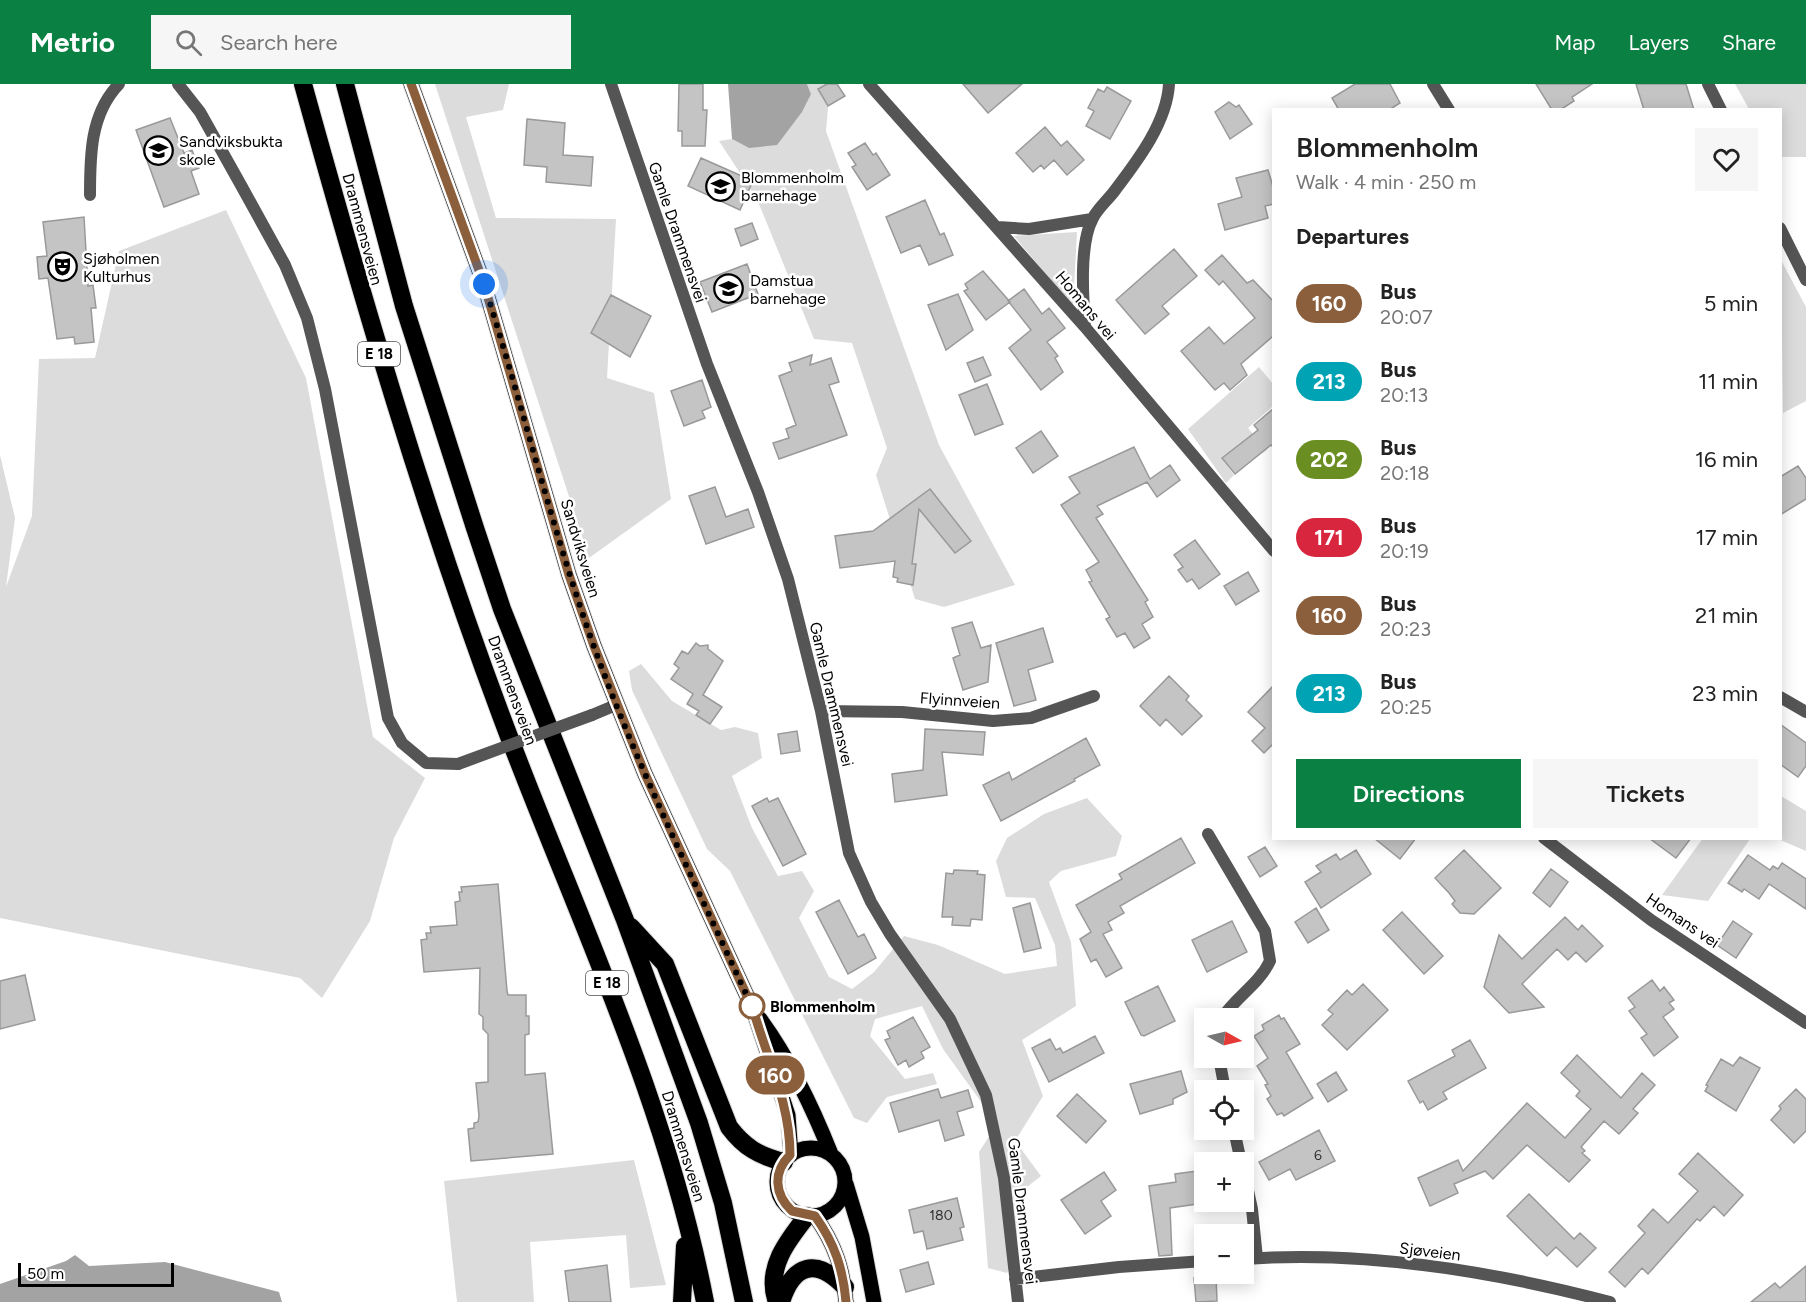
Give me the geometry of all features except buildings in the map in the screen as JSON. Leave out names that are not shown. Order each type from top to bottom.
[{"type":"highway","name":"Drammensveien","points":[[303,84],[370,328],[467,621],[502,719],[636,1056],[684,1214],[705,1302]]},
{"type":"highway","name":"Drammensveien","points":[[345,84],[404,306],[502,609],[625,920],[699,1123],[723,1203],[744,1302]]},
{"type":"highway","name":"E 18","points":[[625,920],[665,964],[729,1127],[741,1143],[755,1153],[787,1158]]},
{"type":"highway","name":"E 18","points":[[682,1302],[686,1254],[684,1214]]},
{"type":"highway","points":[[777,1302],[773,1279],[776,1265],[783,1249],[811,1216]]},
{"type":"highway","points":[[781,1302],[788,1282],[794,1274],[804,1269],[829,1274],[846,1295]]},
{"type":"main road","name":"Sandviksveien","points":[[411,84],[484,284],[569,575],[616,705],[677,845],[753,1009],[788,1115],[787,1158]]},
{"type":"main road","name":"Sandviksveien","points":[[753,1009],[777,1042],[792,1069],[831,1154]]},
{"type":"main road","points":[[846,1184],[838,1204],[828,1212],[811,1216],[792,1211],[782,1199],[777,1184],[787,1158],[806,1148],[823,1150],[831,1154],[842,1167],[862,1237],[874,1302]]},
{"type":"main road","points":[[811,1216],[836,1251],[846,1295]]},
{"type":"street","points":[[90,195],[93,136],[102,108],[119,84]]},
{"type":"street","points":[[178,84],[200,112],[285,265],[307,318],[325,389],[388,717],[402,743],[426,763],[458,764],[616,705]]},
{"type":"street","name":"Gamle Drammensvei","points":[[611,84],[707,364],[758,492],[788,579],[821,711],[849,854],[870,902],[950,1019],[986,1095],[1004,1178],[1018,1302]]},
{"type":"street","name":"Homans vei","points":[[869,84],[1085,327],[1272,549]]},
{"type":"street","points":[[1085,327],[1084,264],[1092,219],[1144,150],[1158,121],[1169,84]]},
{"type":"street","points":[[1433,84],[1448,108]]},
{"type":"street","points":[[1708,84],[1720,108]]},
{"type":"street","points":[[998,227],[1029,229],[1092,219]]},
{"type":"street","points":[[1782,232],[1806,280]]},
{"type":"street","name":"Flyinnveien","points":[[821,711],[902,712],[993,721],[1031,718],[1094,696]]},
{"type":"street","points":[[1782,698],[1806,712]]},
{"type":"street","points":[[1208,834],[1265,931],[1270,961],[1258,980],[1229,1008]]},
{"type":"street","name":"Homans vei","points":[[1547,840],[1651,920],[1806,1023]]},
{"type":"street","points":[[1252,1212],[1257,1258]]},
{"type":"street","name":"Sjøveien","points":[[1254,1258],[1405,1263],[1532,1283],[1610,1302]]},
{"type":"street","points":[[1015,1279],[1085,1270],[1194,1262]]},
{"type":"shaded area","points":[[435,84],[509,84],[503,110],[466,117],[496,218],[616,219],[607,378],[654,393],[671,499],[589,558]]},
{"type":"shaded area","points":[[728,84],[807,84],[811,94],[802,112],[777,145],[749,148],[732,139]]},
{"type":"shaded area","points":[[807,84],[830,84],[826,131],[939,445],[1015,585],[944,607],[915,599],[876,475],[887,448],[852,343],[814,339],[757,199],[719,141],[732,139],[749,148],[811,94]]},
{"type":"shaded area","points":[[1735,84],[1806,84],[1806,157],[1782,157],[1782,108],[1748,108]]},
{"type":"shaded area","points":[[226,210],[306,378],[373,737],[425,778],[394,838],[370,921],[322,998],[300,978],[0,918],[0,455],[15,518],[6,587],[32,516],[39,359],[95,358],[119,251]]},
{"type":"shaded area","points":[[1077,232],[1073,307],[1014,236]]},
{"type":"shaded area","points":[[1782,262],[1806,307],[1806,401],[1783,413]]},
{"type":"shaded area","points":[[1259,367],[1272,383],[1272,407],[1248,428],[1267,450],[1253,459],[1241,444],[1222,459],[1234,475],[1226,483],[1188,429]]},
{"type":"shaded area","points":[[641,664],[672,701],[721,730],[735,727],[758,733],[762,758],[732,776],[752,828],[778,876],[802,871],[814,891],[799,918],[829,977],[852,989],[874,972],[904,936],[938,945],[1005,974],[1057,966],[1055,945],[1035,898],[1006,897],[996,861],[1007,838],[1044,814],[1087,798],[1122,836],[1116,856],[1061,871],[1049,882],[1071,942],[1076,1006],[1022,1040],[1043,1096],[1015,1141],[1041,1176],[1018,1194],[1017,1257],[1007,1273],[988,1268],[979,1152],[997,1124],[943,1049],[922,1006],[875,1019],[870,1036],[905,1079],[933,1073],[937,1084],[887,1097],[867,1123],[854,1118],[730,871],[707,849],[632,690],[629,671]]},
{"type":"shaded area","points":[[1782,797],[1806,811],[1806,851],[1780,840]]},
{"type":"shaded area","points":[[1702,840],[1749,840],[1708,901],[1662,895]]},
{"type":"shaded area","points":[[634,1160],[666,1285],[630,1288],[626,1235],[530,1242],[534,1302],[457,1302],[444,1181]]},
{"type":"shaded area","points":[[75,1255],[89,1266],[165,1262],[279,1292],[282,1302],[0,1302],[0,1284],[66,1261]]},
{"type":"bus line","name":"160","points":[[411,84],[503,342],[569,575],[594,646],[645,774],[753,1009],[765,1050],[782,1094],[788,1115],[790,1155],[780,1169],[777,1184],[779,1192],[792,1211],[815,1216],[827,1233],[842,1268],[846,1302]]},
{"type":"place","name":"Sandviksbukta skole","points":[[158,150]]},
{"type":"place","name":"Blommenholm barnehage","points":[[720,186]]},
{"type":"place","name":"Sjøholmen Kulturhus","points":[[62,267]]},
{"type":"place","name":"Damstua barnehage","points":[[729,289]]},
{"type":"place","name":"Blommenholm","points":[[752,1006]]},
{"type":"route","points":[[484,284],[503,342],[569,575],[594,646],[645,774],[753,1009],[752,1006]]}]
